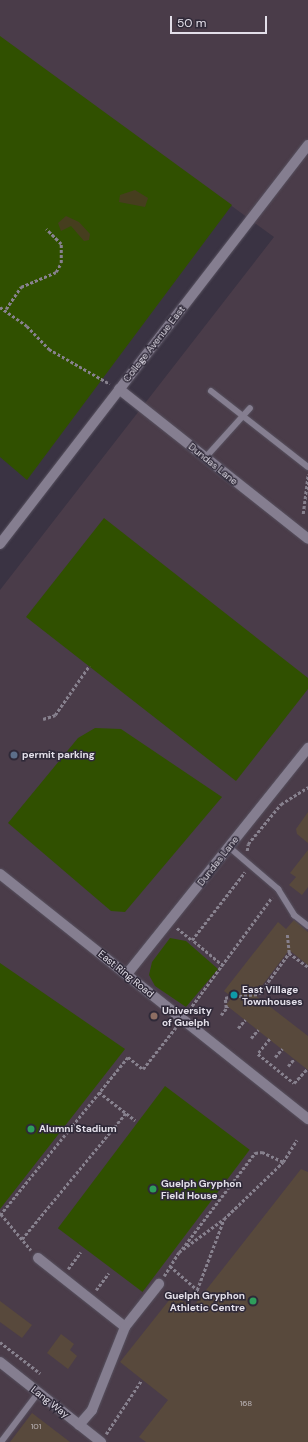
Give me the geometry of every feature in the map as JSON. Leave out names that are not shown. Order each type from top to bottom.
[{"type":"street","name":"College Avenue East","points":[[0,544],[308,145]]},
{"type":"street","name":"Dundas Lane","points":[[119,389],[308,540]]},
{"type":"street","name":"Dundas Lane","points":[[127,974],[308,748]]},
{"type":"street","name":"East Ring Road","points":[[0,874],[308,1119]]},
{"type":"street","points":[[38,1258],[61,1278],[125,1327]]},
{"type":"street","points":[[79,1425],[92,1410],[125,1327],[159,1284]]},
{"type":"street","name":"Lang Way","points":[[0,1362],[79,1425],[103,1440]]},
{"type":"lane","points":[[211,391],[308,467]]},
{"type":"lane","points":[[205,458],[250,408]]},
{"type":"lane","points":[[229,847],[278,889],[294,915],[308,926]]},
{"type":"lane","points":[[1,1442],[38,1393]]},
{"type":"path","points":[[6,309],[21,287],[56,272],[61,264],[61,244],[46,229]]},
{"type":"path","points":[[0,307],[6,309],[49,349],[119,389]]},
{"type":"path","points":[[303,514],[308,474]]},
{"type":"path","points":[[43,719],[55,715],[89,666]]},
{"type":"path","points":[[192,940],[251,865],[255,858],[247,850],[248,844],[281,804],[308,787]]},
{"type":"path","points":[[38,1258],[1,1214],[128,1057],[143,1069],[223,966],[278,889]]},
{"type":"path","points":[[169,922],[223,966]]},
{"type":"path","points":[[239,996],[259,994],[289,953],[287,934]]},
{"type":"path","points":[[289,953],[308,967]]},
{"type":"path","points":[[221,1015],[227,1007],[224,998],[229,997]]},
{"type":"path","points":[[238,1028],[245,1020]]},
{"type":"path","points":[[251,1038],[258,1030]]},
{"type":"path","points":[[270,1039],[258,1054],[294,1084],[307,1069]]},
{"type":"path","points":[[275,1057],[282,1049]]},
{"type":"path","points":[[288,1066],[294,1059]]},
{"type":"path","points":[[99,1092],[135,1120]]},
{"type":"path","points":[[22,1239],[126,1113]]},
{"type":"path","points":[[179,1252],[224,1219],[283,1162],[297,1140]]},
{"type":"path","points":[[159,1284],[179,1252],[254,1153],[262,1152],[283,1162]]},
{"type":"path","points":[[170,1266],[198,1290],[224,1219]]},
{"type":"path","points":[[61,1278],[81,1252]]},
{"type":"path","points":[[88,1298],[109,1273]]},
{"type":"path","points":[[0,1342],[40,1372]]},
{"type":"path","points":[[103,1440],[141,1381]]},
{"type":"shaded area","name":"University of Guelph","points":[[0,0],[308,0],[308,1442],[0,1442],[0,590],[274,237],[0,37]]},
{"type":"green space","points":[[0,36],[232,205],[27,480],[0,457]]},
{"type":"green space","points":[[104,518],[308,678],[308,689],[236,781],[26,617]]},
{"type":"green space","points":[[95,728],[121,729],[222,797],[125,912],[111,911],[8,823],[78,738]]},
{"type":"green space","points":[[170,938],[186,941],[218,969],[186,1007],[155,986],[149,975],[152,962]]},
{"type":"green space","name":"Alumni Stadium","points":[[0,963],[125,1049],[0,1209]]},
{"type":"green space","name":"Guelph Gryphon Field House","points":[[165,1086],[250,1150],[143,1292],[58,1228]]},
{"type":"sand","points":[[135,190],[148,198],[145,207],[119,202],[120,195]]},
{"type":"sand","points":[[66,216],[79,222],[90,234],[89,240],[84,241],[71,226],[61,231],[58,223]]},
{"type":"building","points":[[308,812],[308,843],[297,834],[296,829]]},
{"type":"building","points":[[308,850],[308,887],[302,895],[289,885],[296,877],[290,873]]},
{"type":"building","name":"East Village Townhouses","points":[[294,920],[308,932],[308,965],[289,950],[255,995],[308,1036],[308,1070],[226,1005],[232,997],[224,991],[278,922],[286,929]]},
{"type":"building","name":"Guelph Gryphon Athletic Centre","points":[[301,1169],[308,1172],[308,1442],[146,1442],[139,1437],[168,1400],[120,1362],[174,1294],[192,1308]]},
{"type":"building","points":[[0,1301],[32,1325],[22,1338],[0,1322]]},
{"type":"building","points":[[61,1334],[74,1344],[70,1350],[77,1356],[68,1369],[47,1353]]},
{"type":"building","points":[[32,1413],[70,1442],[10,1442]]},
{"type":"place","name":"permit parking","points":[[14,755]]},
{"type":"place","name":"East Village Townhouses","points":[[234,995]]},
{"type":"place","name":"University of Guelph","points":[[154,1016]]},
{"type":"place","name":"Alumni Stadium","points":[[31,1129]]},
{"type":"place","name":"Guelph Gryphon Field House","points":[[153,1189]]},
{"type":"place","name":"Guelph Gryphon Athletic Centre","points":[[253,1301]]}]
